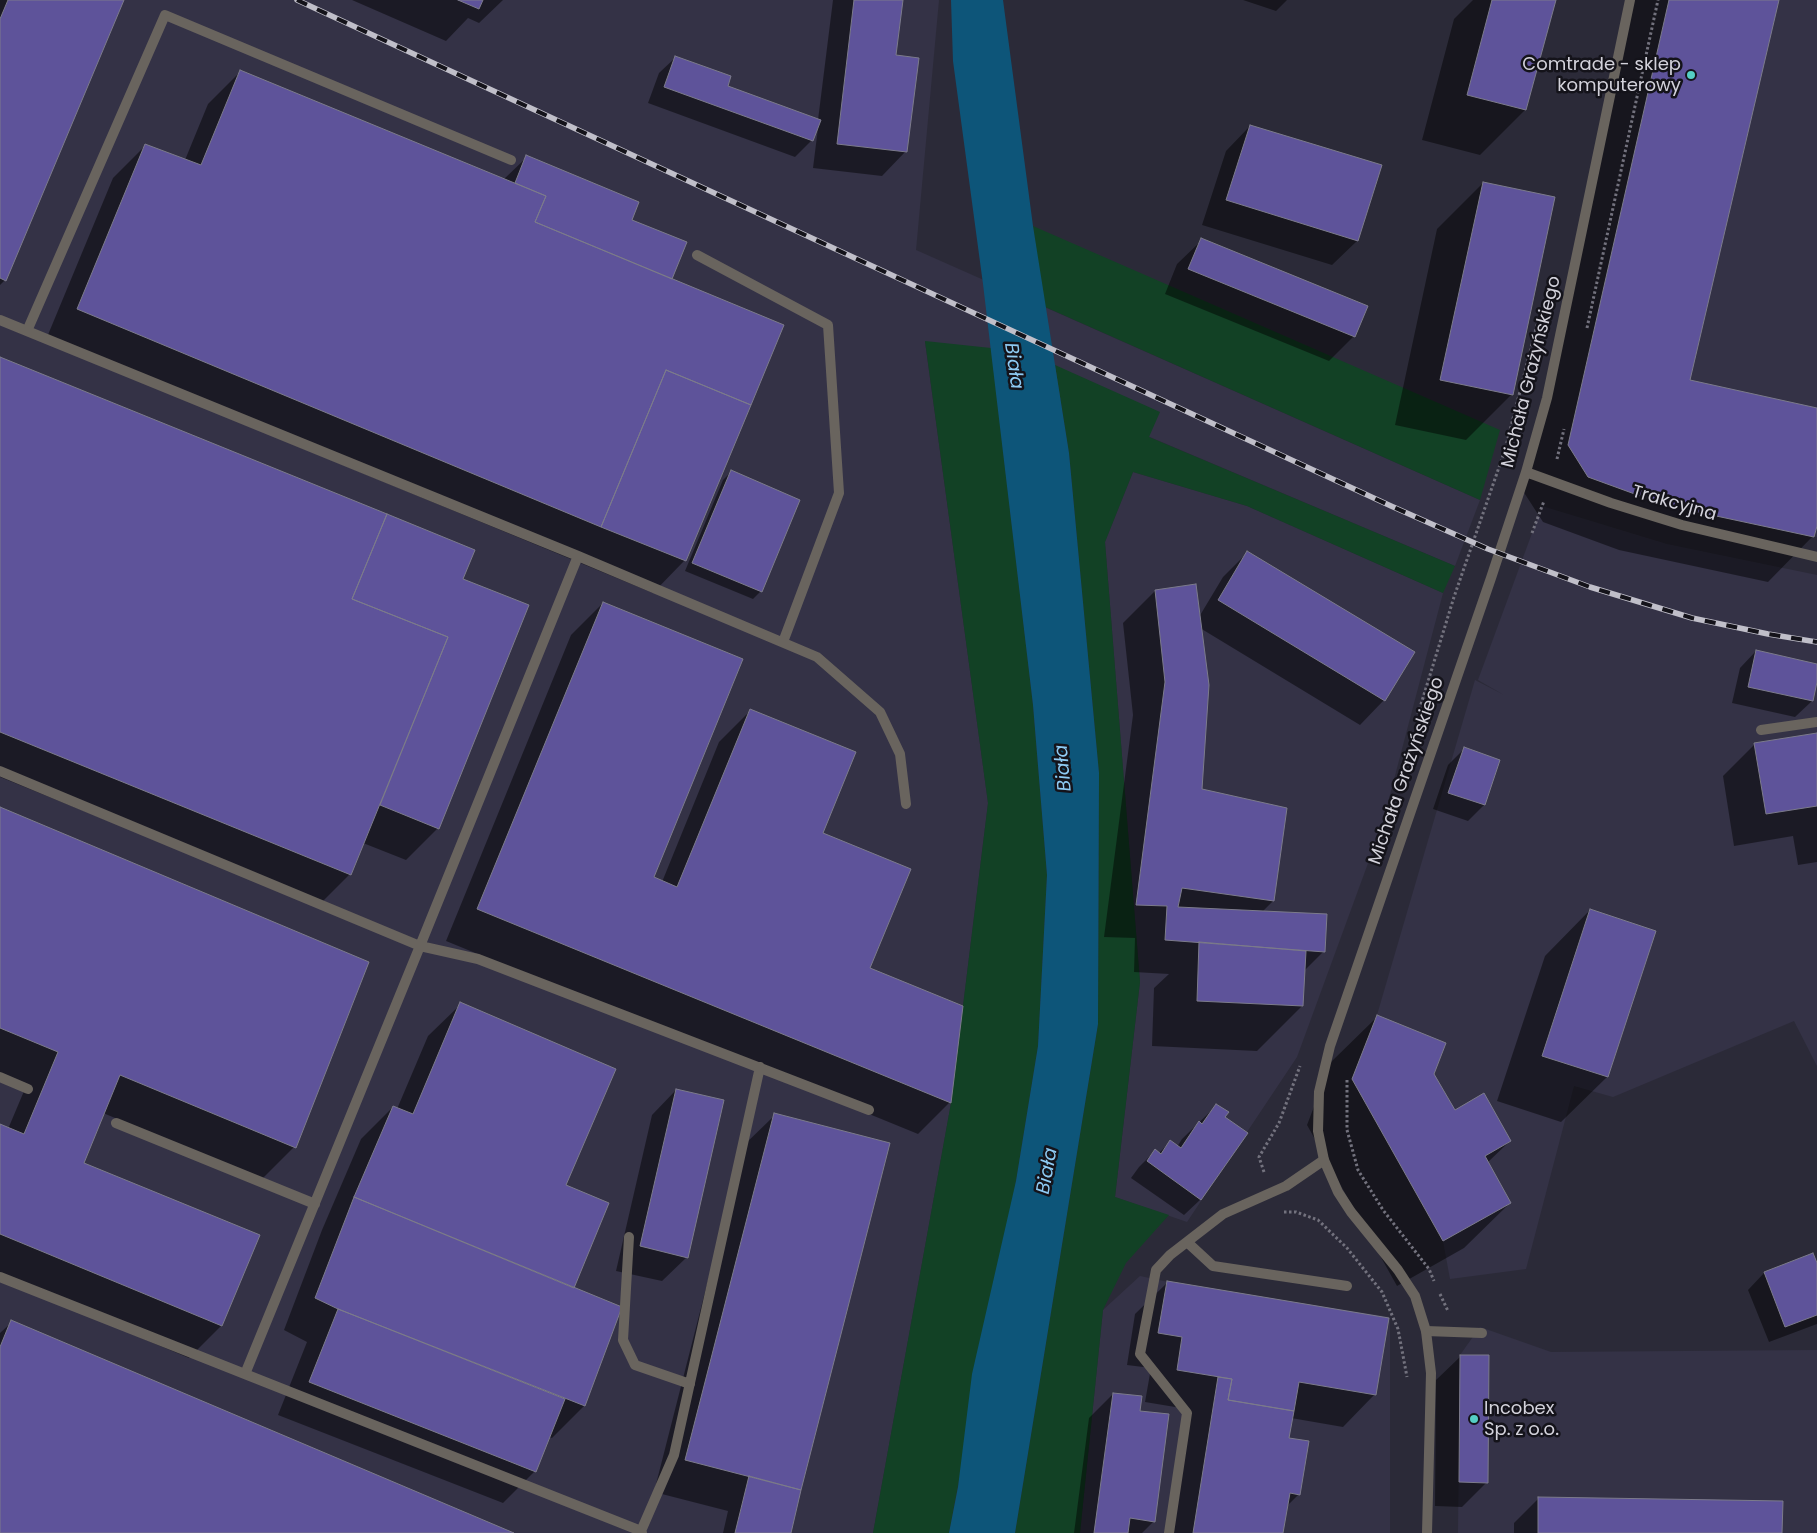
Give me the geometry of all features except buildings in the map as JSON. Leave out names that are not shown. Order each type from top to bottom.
[{"type":"street","name":"Michała Grażyńskiego","points":[[1427,1533],[1431,1373],[1426,1331],[1415,1296],[1398,1270],[1351,1212],[1338,1192],[1324,1160],[1318,1131],[1319,1092],[1330,1046],[1526,472],[1547,398],[1630,0]]},
{"type":"street","points":[[27,331],[164,15],[511,160]]},
{"type":"street","points":[[697,255],[828,325],[839,493],[783,642]]},
{"type":"street","points":[[0,320],[578,556],[817,657],[880,712],[900,754],[906,804]]},
{"type":"street","name":"Trakcyjna","points":[[1526,472],[1611,503],[1682,525],[1817,557]]},
{"type":"street","points":[[246,1374],[578,556]]},
{"type":"street","points":[[1761,730],[1817,722]]},
{"type":"street","points":[[0,771],[420,946],[478,959],[869,1110]]},
{"type":"street","points":[[0,1277],[642,1532],[674,1455],[760,1067]]},
{"type":"street","points":[[0,1077],[28,1088]]},
{"type":"street","points":[[116,1123],[315,1204]]},
{"type":"street","points":[[1169,1533],[1187,1413],[1140,1354],[1156,1270],[1170,1255],[1223,1214],[1286,1186],[1324,1160]]},
{"type":"street","points":[[629,1237],[623,1340],[634,1365],[690,1384]]},
{"type":"street","points":[[1187,1242],[1214,1266],[1347,1286]]},
{"type":"street","points":[[1426,1331],[1482,1333]]},
{"type":"path","points":[[1585,336],[1658,0]]},
{"type":"path","points":[[1529,541],[1552,481],[1565,423]]},
{"type":"path","points":[[1348,1078],[1347,1130],[1358,1170],[1383,1210],[1429,1269],[1452,1320],[1452,1333]]},
{"type":"shaded area","points":[[0,0],[939,0],[916,250],[1480,500],[1455,566],[925,342],[988,803],[951,1103],[873,1533],[0,1533]]},
{"type":"shaded area","points":[[1669,0],[1817,0],[1817,537],[1665,505],[1588,477],[1568,445]]},
{"type":"shaded area","points":[[1133,472],[1247,506],[1443,593],[1382,825],[1297,1057],[1187,1222],[1115,1197],[1140,982],[1105,542]]},
{"type":"shaded area","points":[[1542,506],[1667,544],[1817,575],[1817,1066],[1794,1021],[1613,1097],[1574,1086],[1526,1269],[1450,1279],[1443,1241],[1352,1079],[1377,1015],[1475,680],[1504,695],[1478,680]]},
{"type":"shaded area","points":[[1140,1276],[1390,1317],[1390,1533],[1080,1533],[1103,1310]]},
{"type":"shaded area","points":[[1480,1327],[1551,1352],[1817,1350],[1817,1533],[1458,1533],[1460,1355]]},
{"type":"green space","points":[[1033,226],[1500,430],[1480,500],[1043,306]]},
{"type":"green space","points":[[925,341],[991,348],[1033,705],[1047,875],[1038,1046],[1016,1181],[949,1533],[873,1533],[951,1103],[988,803]]},
{"type":"green space","points":[[1055,365],[1160,412],[1149,437],[1455,566],[1443,593],[1247,506],[1133,472],[1105,542],[1140,982],[1115,1197],[1169,1215],[1126,1263],[1103,1310],[1080,1533],[1015,1533],[1098,1024],[1099,773],[1069,453]]},
{"type":"water","name":"Biała","points":[[951,0],[1003,0],[1033,226],[1069,453],[1099,773],[1098,1024],[1015,1533],[949,1533],[958,1487],[972,1374],[1016,1181],[1038,1046],[1047,875],[1033,705],[983,284],[953,61]]},
{"type":"railway","points":[[297,0],[1391,506],[1488,549],[1590,587],[1692,618],[1817,642]]},
{"type":"place","name":"Comtrade - sklep komputerowy","points":[[1691,75]]},
{"type":"place","name":"Incobex Sp. z o.o.","points":[[1474,1419]]}]
